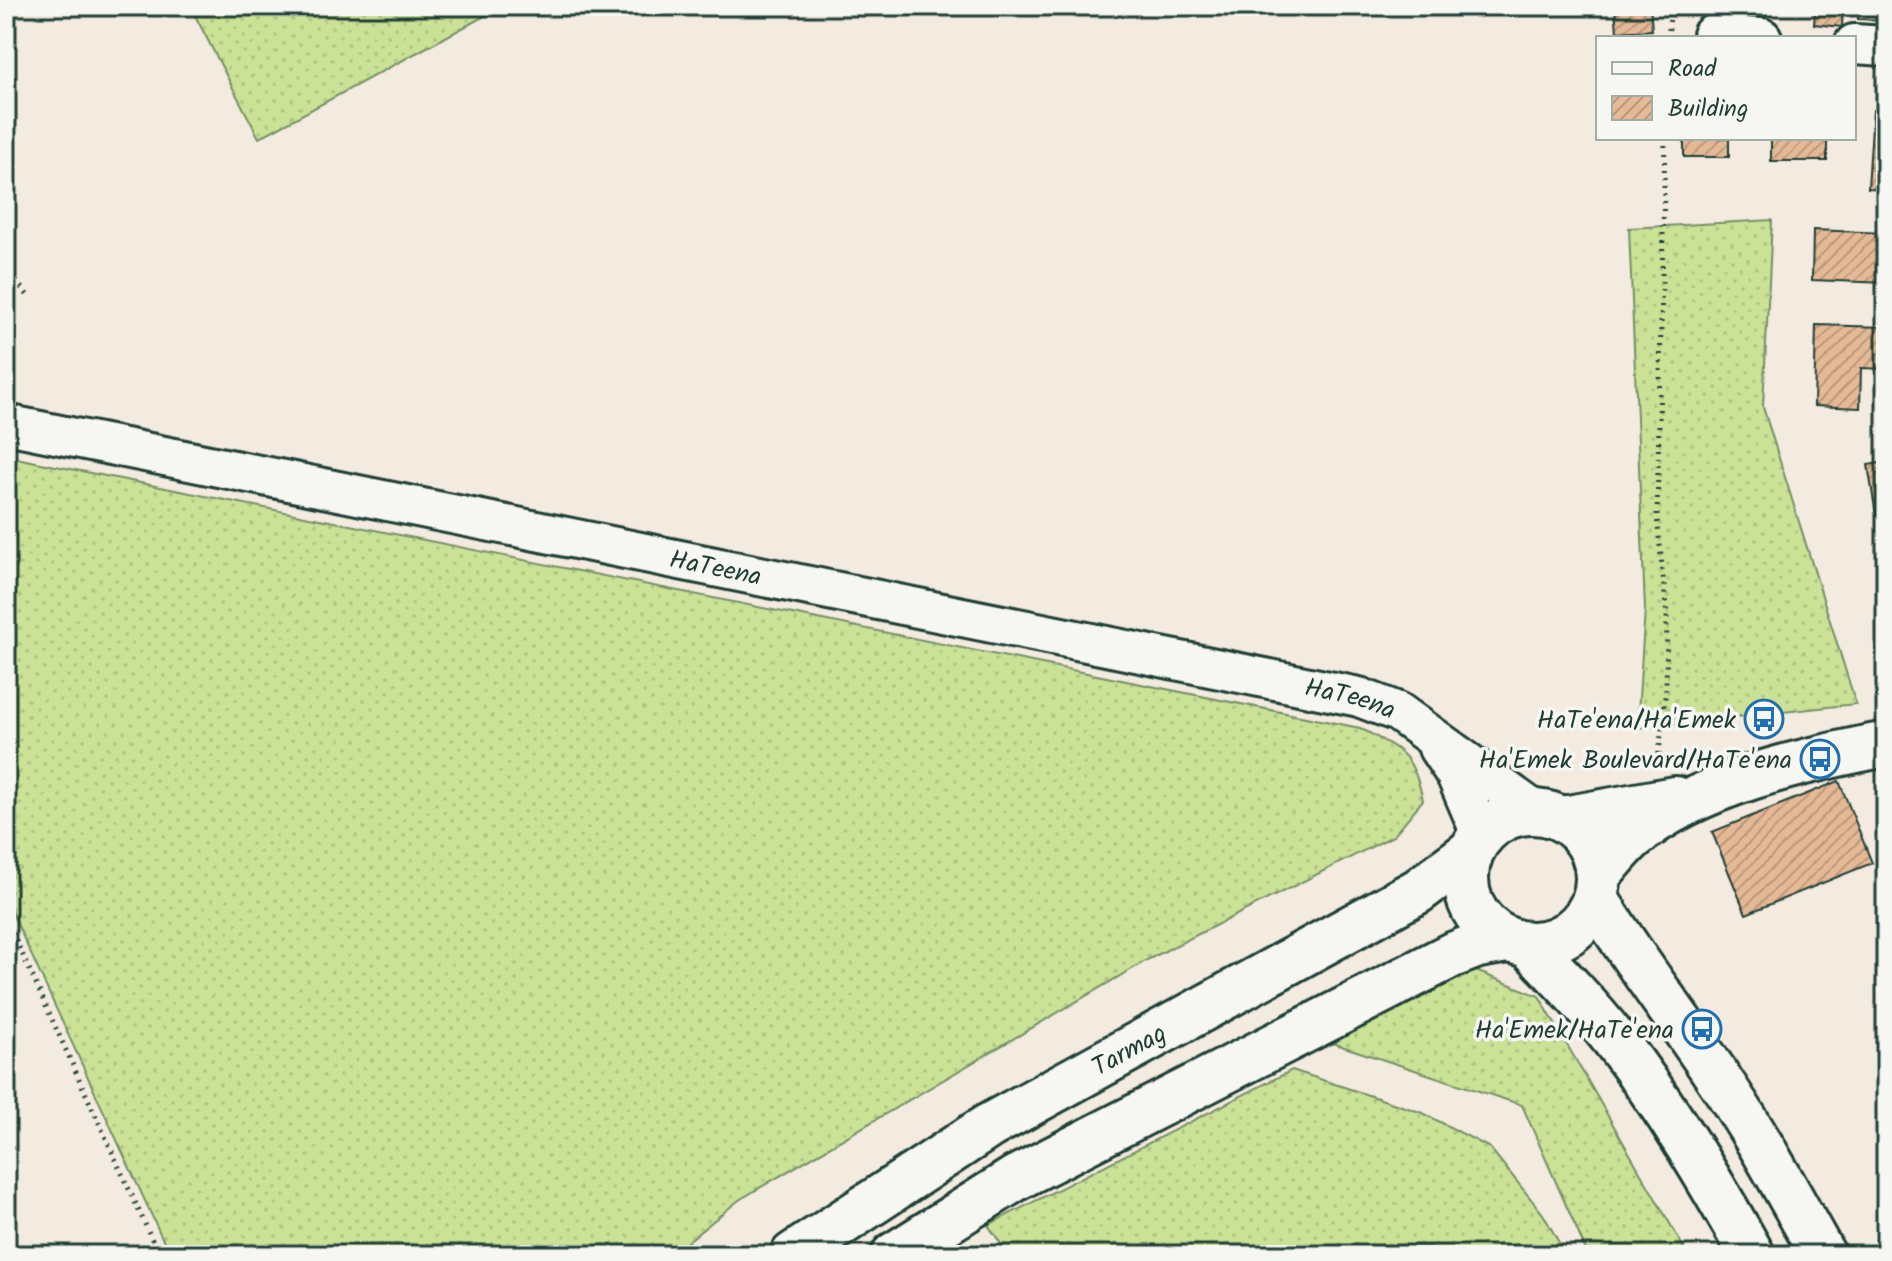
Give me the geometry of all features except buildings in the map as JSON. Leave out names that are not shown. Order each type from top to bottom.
[{"type":"street","points":[[1712,35],[1729,36]]},
{"type":"street","points":[[1856,44],[1886,46]]},
{"type":"street","name":"HaTeena","points":[[6,424],[1359,697],[1398,712],[1549,815]]},
{"type":"street","name":"HaTeena","points":[[1421,728],[1456,775],[1476,843]]},
{"type":"street","points":[[894,1255],[1030,1171],[1452,955],[1478,945],[1554,941],[1577,928],[1588,914],[1597,887],[1632,839],[1654,822],[1709,794],[1804,760],[1886,744]]},
{"type":"street","points":[[1709,794],[1591,816],[1506,817],[1476,843],[1466,872],[1467,894],[1475,913],[1489,929],[1518,942],[1614,1040],[1665,1110],[1710,1180],[1752,1255]]},
{"type":"street","points":[[1549,815],[1577,829],[1588,842],[1596,858],[1597,887],[1653,988],[1763,1148],[1823,1255]]},
{"type":"street","name":"Tarmag","points":[[793,1255],[989,1126],[1418,891],[1476,843]]},
{"type":"path","points":[[1668,36],[1671,6]]},
{"type":"path","points":[[1655,803],[1666,688],[1667,616],[1657,516],[1665,140]]},
{"type":"path","points":[[6,268],[28,296]]},
{"type":"path","points":[[6,918],[159,1255]]},
{"type":"green space","points":[[190,6],[503,6],[259,138]]},
{"type":"green space","points":[[1772,220],[1763,407],[1856,704],[1637,728],[1645,609],[1629,228]]},
{"type":"green space","points":[[6,456],[1360,728],[1403,754],[1414,771],[1423,800],[1393,836],[1149,959],[739,1200],[671,1255],[170,1255],[6,900]]},
{"type":"green space","points":[[1471,969],[1539,996],[1688,1255],[1588,1255],[1522,1105],[1320,1039]]},
{"type":"green space","points":[[1292,1070],[1423,1113],[1490,1148],[1543,1214],[1566,1255],[1451,1255],[1427,1246],[1271,1252],[1262,1255],[1009,1255],[988,1225]]},
{"type":"place","name":"HaTe'ena/Ha'Emek","points":[[1764,719]]},
{"type":"place","name":"Ha'Emek Boulevard/HaTe'ena","points":[[1820,759]]},
{"type":"place","name":"Ha'Emek/HaTe'ena","points":[[1702,1029]]}]
